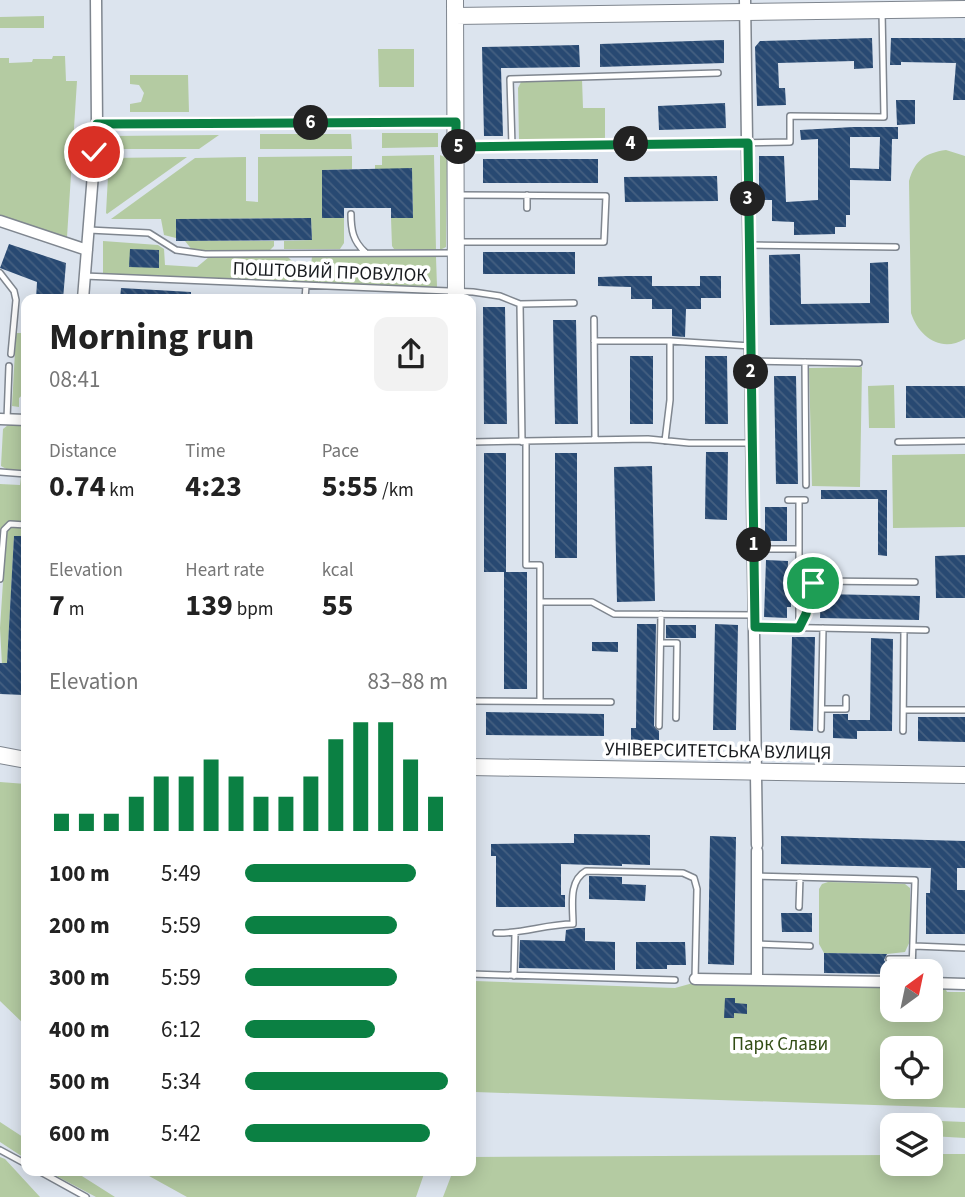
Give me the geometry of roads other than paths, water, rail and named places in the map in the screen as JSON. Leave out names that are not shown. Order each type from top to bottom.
[{"type":"main road","points":[[456,294],[455,8],[746,6],[882,10],[902,5],[965,9]]},
{"type":"main road","points":[[0,755],[21,759]]},
{"type":"main road","name":"УНІВЕРСИТЕТСЬКА ВУЛИЦЯ","points":[[476,767],[965,775]]},
{"type":"street","points":[[83,294],[97,124],[96,0]]},
{"type":"street","points":[[746,6],[757,772],[757,980]]},
{"type":"street","points":[[97,124],[456,122]]},
{"type":"street","points":[[3,222],[87,250]]},
{"type":"street","points":[[3,419],[21,419]]},
{"type":"street","points":[[695,979],[880,982]]},
{"type":"street","points":[[943,983],[965,984]]},
{"type":"lane","points":[[456,147],[789,142],[790,116],[884,117],[882,10]]},
{"type":"lane","points":[[512,146],[510,79],[718,73]]},
{"type":"lane","points":[[89,230],[149,233],[176,250],[205,254],[366,253],[604,242],[606,196],[456,195]]},
{"type":"lane","points":[[527,195],[527,208]]},
{"type":"lane","points":[[351,214],[351,229],[355,240],[366,253]]},
{"type":"lane","points":[[0,234],[3,222]]},
{"type":"lane","points":[[749,245],[896,247]]},
{"type":"lane","points":[[0,273],[14,291],[16,300],[11,354]]},
{"type":"lane","name":"ПОШТОВИЙ ПРОВУЛОК","points":[[84,276],[426,294]]},
{"type":"lane","points":[[305,294],[306,286]]},
{"type":"lane","name":"ПОШТОВИЙ ПРОВУЛОК","points":[[476,294],[488,293],[520,304],[574,303]]},
{"type":"lane","points":[[520,304],[526,565],[540,565],[540,701]]},
{"type":"lane","points":[[594,319],[595,440]]},
{"type":"lane","points":[[594,341],[670,341],[751,346]]},
{"type":"lane","points":[[665,441],[670,400],[670,341]]},
{"type":"lane","points":[[751,361],[859,363]]},
{"type":"lane","points":[[804,362],[806,485]]},
{"type":"lane","points":[[3,419],[9,366]]},
{"type":"lane","points":[[476,442],[595,440],[752,443]]},
{"type":"lane","points":[[898,442],[965,441]]},
{"type":"lane","points":[[0,472],[21,474]]},
{"type":"lane","points":[[789,500],[802,500],[799,628]]},
{"type":"lane","points":[[0,579],[4,530],[10,524],[21,525]]},
{"type":"lane","points":[[754,549],[799,550]]},
{"type":"lane","points":[[799,628],[806,614],[811,587],[817,581],[915,582]]},
{"type":"lane","points":[[540,602],[592,602],[614,614],[755,615]]},
{"type":"lane","points":[[659,726],[662,614]]},
{"type":"lane","points":[[755,627],[926,630]]},
{"type":"lane","points":[[821,729],[823,628]]},
{"type":"lane","points":[[903,731],[904,630]]},
{"type":"lane","points":[[661,643],[677,643],[676,718]]},
{"type":"lane","points":[[660,680],[676,681]]},
{"type":"lane","points":[[822,709],[846,709],[846,698]]},
{"type":"lane","points":[[476,701],[611,702]]},
{"type":"lane","points":[[904,710],[965,710]]},
{"type":"lane","points":[[496,933],[515,934],[559,924],[573,924],[575,883],[586,871],[683,873],[694,878],[697,889],[695,979]]},
{"type":"lane","points":[[757,876],[915,880],[912,959]]},
{"type":"lane","points":[[799,908],[800,877]]},
{"type":"lane","points":[[514,976],[515,934]]},
{"type":"lane","points":[[758,944],[810,946]]},
{"type":"lane","points":[[914,946],[965,947]]},
{"type":"lane","points":[[476,974],[675,980]]},
{"type":"lane","points":[[0,1150],[21,1161]]},
{"type":"lane","points":[[47,1176],[86,1197]]},
{"type":"park label","name":"Парк Слави","points":[[780,1043]]}]
